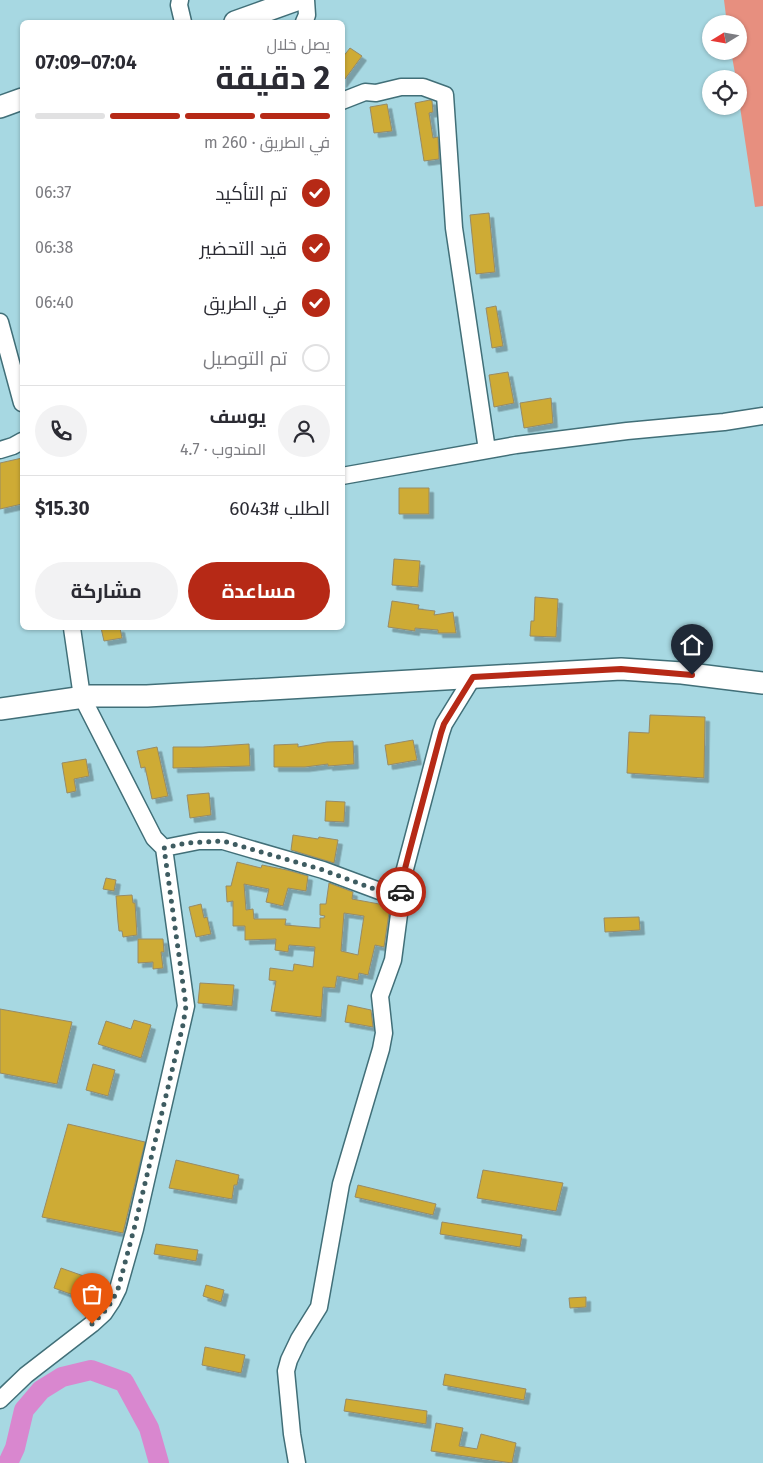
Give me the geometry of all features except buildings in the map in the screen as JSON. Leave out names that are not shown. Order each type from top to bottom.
[{"type":"main road","points":[[241,20],[296,0]]},
{"type":"main road","points":[[0,107],[20,100]]},
{"type":"main road","points":[[0,709],[82,697],[147,696],[621,669],[682,673],[763,683]]},
{"type":"main road","points":[[682,673],[763,671]]},
{"type":"street","points":[[180,0],[179,5],[183,20]]},
{"type":"street","points":[[305,20],[307,15],[306,0]]},
{"type":"street","points":[[345,100],[364,92],[376,93],[401,88],[423,87],[445,95],[454,228],[487,450]]},
{"type":"street","points":[[0,322],[20,396]]},
{"type":"street","points":[[345,475],[487,450],[617,432],[724,422],[763,416]]},
{"type":"street","points":[[0,450],[20,442]]},
{"type":"street","points":[[0,1400],[26,1374],[92,1324],[104,1312],[118,1289],[137,1220],[186,1006],[164,848],[154,838],[82,697],[72,630]]},
{"type":"street","points":[[296,1463],[286,1371],[299,1339],[319,1307],[341,1184],[381,1049],[384,1033],[380,996],[393,960],[401,899],[401,884],[441,733],[444,724],[473,677]]},
{"type":"street","points":[[164,848],[186,843],[223,841],[323,870],[401,899]]},
{"type":"shaded area","points":[[724,0],[763,0],[763,206],[755,207],[741,115],[747,115],[747,70],[734,70],[733,60],[748,60],[748,15],[726,15]]},
{"type":"waterway","points":[[8,1463],[15,1448],[24,1410],[41,1390],[62,1377],[91,1370],[124,1382],[149,1428],[159,1463]]},
{"type":"way so far","points":[[92,1324],[104,1312],[118,1289],[134,1229],[186,1006],[186,992],[164,848],[199,841],[223,841],[323,870],[401,899],[401,892]]},
{"type":"route","points":[[401,892],[401,884],[444,724],[473,677],[621,669],[692,675]]}]
